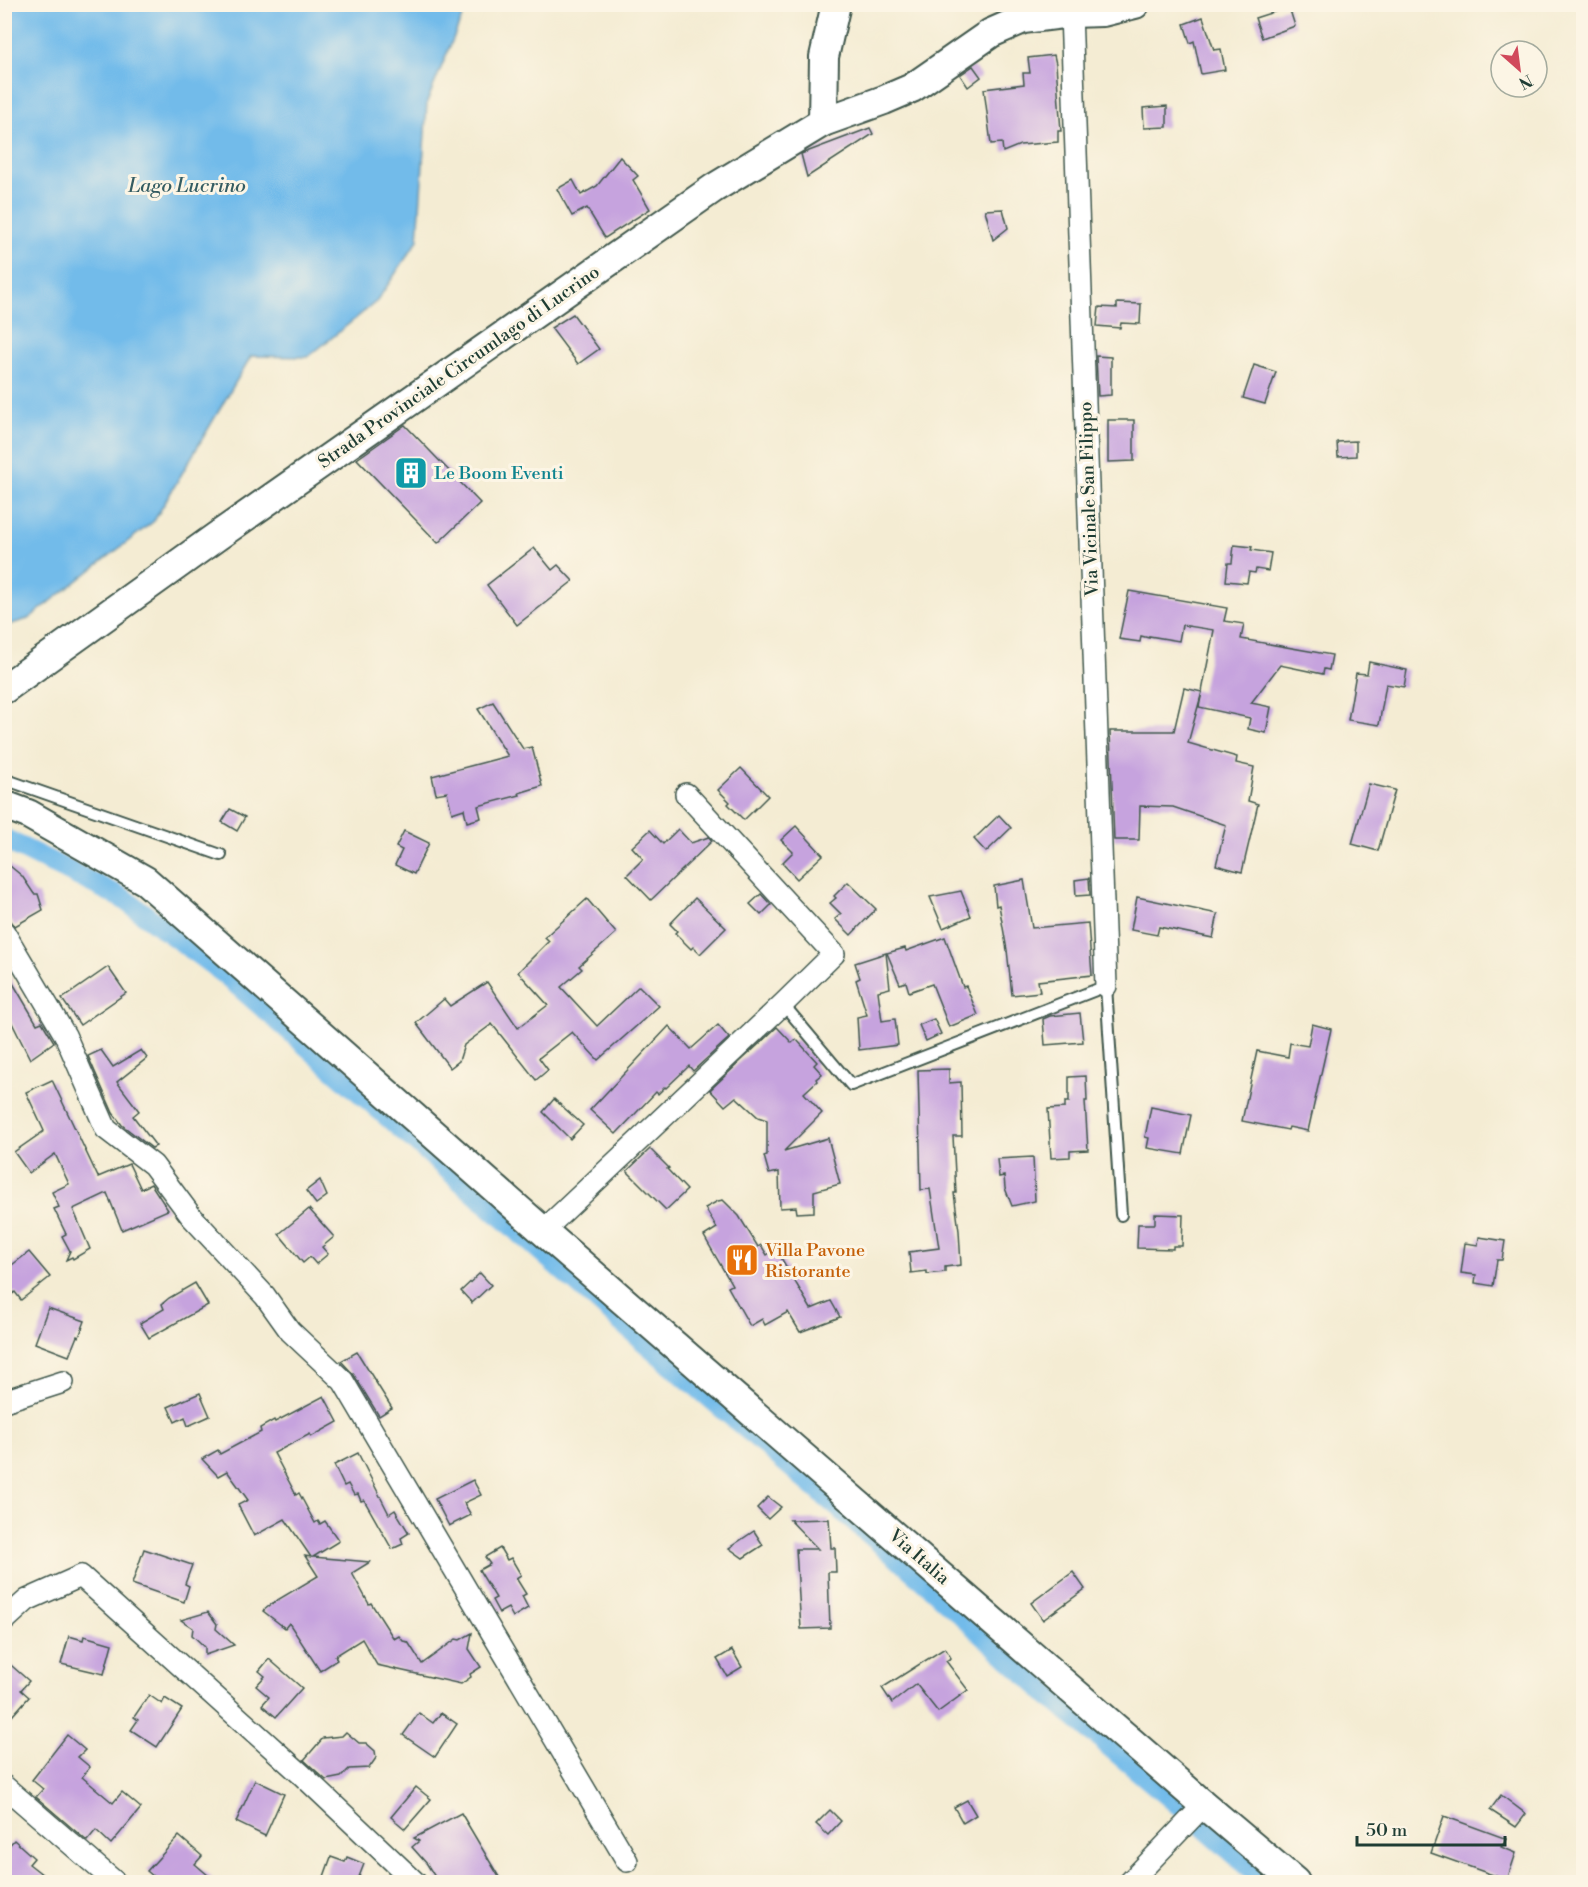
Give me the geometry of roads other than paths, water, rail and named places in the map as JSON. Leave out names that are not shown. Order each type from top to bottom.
[{"type":"street","points":[[824,122],[824,57],[836,4]]},
{"type":"street","name":"Strada Provinciale Circumlago di Lucrino","points":[[4,689],[714,188],[824,122],[912,88],[991,33],[1023,19],[1071,9],[1103,12],[1135,4]]},
{"type":"street","name":"Via Vicinale San Filippo","points":[[1071,9],[1106,986]]},
{"type":"street","points":[[543,1231],[834,954],[686,794]]},
{"type":"street","name":"Via Italia","points":[[4,806],[28,814],[146,881],[543,1231],[1204,1806],[1295,1882]]},
{"type":"street","points":[[4,932],[65,1035],[106,1129],[153,1165],[191,1216],[266,1296],[290,1331],[343,1381],[627,1861]]},
{"type":"street","points":[[4,1401],[63,1382]]},
{"type":"street","points":[[4,1621],[27,1600],[81,1576],[302,1775],[415,1882]]},
{"type":"street","points":[[4,1785],[115,1882]]},
{"type":"street","points":[[1130,1882],[1204,1806]]},
{"type":"lane","points":[[4,779],[221,855]]},
{"type":"lane","points":[[783,1004],[851,1085],[1106,986],[1121,1215]]},
{"type":"water","name":"Lago Lucrino","points":[[5,4],[467,5],[427,102],[418,240],[377,301],[308,357],[251,356],[154,521],[28,619],[5,626]]},
{"type":"waterway","points":[[4,839],[121,897],[225,974],[625,1325],[927,1583],[1051,1697],[1180,1806]]},
{"type":"waterway","points":[[1205,1828],[1267,1882]]},
{"type":"place","name":"Le Boom Eventi","points":[[411,473]]},
{"type":"place","name":"Villa Pavone Ristorante","points":[[742,1260]]}]
